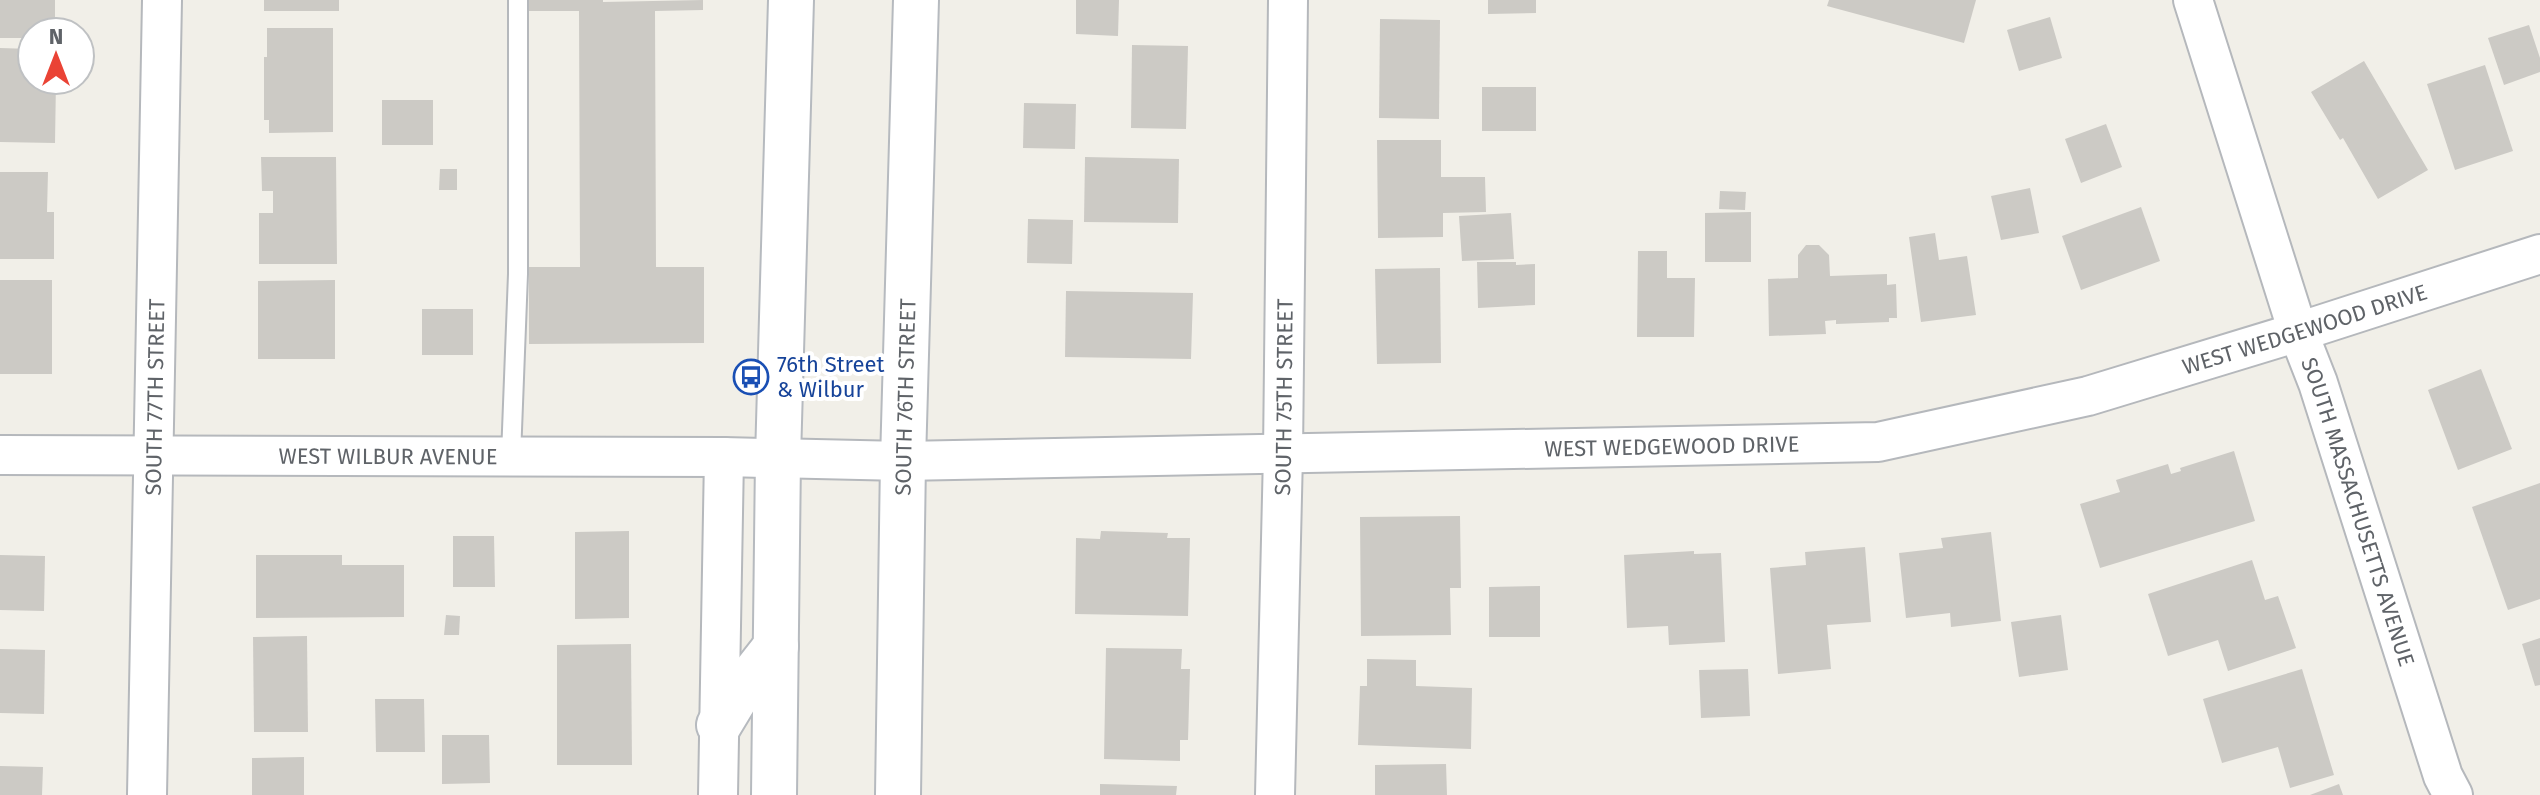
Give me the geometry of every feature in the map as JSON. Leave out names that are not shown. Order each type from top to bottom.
[{"type":"main road","points":[[774,795],[778,458],[791,0]]},
{"type":"main road","name":"SOUTH 76TH STREET","points":[[898,795],[903,461],[916,0]]},
{"type":"main road","points":[[719,725],[736,697],[776,646]]},
{"type":"street","name":"SOUTH 77TH STREET","points":[[147,795],[162,0]]},
{"type":"street","name":"SOUTH 75TH STREET","points":[[1275,795],[1283,454],[1288,0]]},
{"type":"street","name":"SOUTH MASSACHUSETTS AVENUE","points":[[2193,0],[2443,776],[2453,795]]},
{"type":"street","name":"WEST WEDGEWOOD DRIVE","points":[[778,458],[903,461],[1878,442],[2088,396],[2540,254]]},
{"type":"street","name":"WEST WILBUR AVENUE","points":[[0,455],[778,458]]},
{"type":"street","points":[[718,795],[724,457]]},
{"type":"lane","points":[[511,456],[518,274],[518,0]]},
{"type":"building","points":[[0,0],[55,0],[55,16],[16,16],[16,38],[0,38]]},
{"type":"building","points":[[264,0],[339,0],[339,11],[264,11]]},
{"type":"building","points":[[528,0],[703,0],[703,10],[655,11],[656,267],[704,267],[704,343],[529,344],[529,267],[580,267],[579,11],[528,11]]},
{"type":"building","points":[[1076,0],[1119,0],[1118,36],[1076,34]]},
{"type":"building","points":[[1488,0],[1536,0],[1536,13],[1488,14]]},
{"type":"building","points":[[1829,0],[1976,0],[1964,43],[1827,6]]},
{"type":"building","points":[[2050,17],[2062,58],[2019,71],[2007,30]]},
{"type":"building","points":[[1380,19],[1440,20],[1439,119],[1379,118]]},
{"type":"building","points":[[2529,25],[2540,58],[2540,72],[2504,85],[2488,38]]},
{"type":"building","points":[[267,28],[333,28],[333,132],[269,133],[269,120],[264,120]]},
{"type":"building","points":[[1132,45],[1188,46],[1186,129],[1131,128]]},
{"type":"building","points":[[0,48],[16,48],[16,96],[56,96],[55,143],[0,142]]},
{"type":"building","points":[[2364,61],[2428,170],[2378,199],[2343,138],[2340,140],[2311,92]]},
{"type":"building","points":[[2485,65],[2513,151],[2455,170],[2427,84]]},
{"type":"building","points":[[1482,87],[1536,87],[1536,131],[1482,131]]},
{"type":"building","points":[[382,100],[433,100],[433,145],[382,145]]},
{"type":"building","points":[[1024,103],[1076,104],[1075,149],[1023,148]]},
{"type":"building","points":[[2106,124],[2122,167],[2081,183],[2065,139]]},
{"type":"building","points":[[1377,140],[1441,140],[1441,177],[1485,177],[1486,212],[1443,213],[1443,237],[1378,238]]},
{"type":"building","points":[[261,157],[336,157],[337,264],[259,264],[259,213],[273,213],[273,191],[262,191]]},
{"type":"building","points":[[1085,157],[1179,159],[1178,223],[1084,222]]},
{"type":"building","points":[[440,169],[457,169],[457,190],[439,190]]},
{"type":"building","points":[[0,172],[48,172],[47,212],[54,212],[54,259],[0,259]]},
{"type":"building","points":[[2030,188],[2039,233],[2001,240],[1991,196]]},
{"type":"building","points":[[1720,191],[1746,192],[1745,210],[1719,209]]},
{"type":"building","points":[[2141,207],[2160,261],[2081,290],[2062,236]]},
{"type":"building","points":[[1751,212],[1751,262],[1705,262],[1705,213]]},
{"type":"building","points":[[1511,213],[1514,259],[1462,261],[1459,216]]},
{"type":"building","points":[[1028,219],[1073,220],[1072,264],[1027,263]]},
{"type":"building","points":[[1935,233],[1939,260],[1967,256],[1976,315],[1921,322],[1909,237]]},
{"type":"building","points":[[1806,245],[1819,245],[1829,255],[1830,276],[1887,274],[1887,285],[1896,284],[1897,318],[1889,318],[1889,322],[1836,324],[1836,320],[1825,321],[1826,334],[1769,336],[1768,279],[1798,278],[1798,255]]},
{"type":"building","points":[[1638,251],[1667,251],[1667,278],[1695,278],[1694,337],[1637,337]]},
{"type":"building","points":[[1477,262],[1535,264],[1535,305],[1478,308]]},
{"type":"building","points":[[1440,268],[1441,363],[1377,364],[1375,269]]},
{"type":"building","points":[[0,280],[52,280],[52,374],[0,374]]},
{"type":"building","points":[[335,280],[335,359],[258,359],[258,281]]},
{"type":"building","points":[[1066,291],[1193,293],[1191,359],[1065,357]]},
{"type":"building","points":[[422,309],[473,309],[473,355],[422,355]]},
{"type":"building","points":[[2481,369],[2512,449],[2458,470],[2428,390]]},
{"type":"building","points":[[2234,451],[2255,521],[2100,568],[2080,504],[2120,492],[2116,480],[2168,464],[2171,474],[2181,471],[2180,468]]},
{"type":"building","points":[[2540,483],[2540,599],[2508,610],[2472,507]]},
{"type":"building","points":[[1460,516],[1461,588],[1450,588],[1451,635],[1361,636],[1360,517]]},
{"type":"building","points":[[629,531],[629,618],[575,619],[575,532]]},
{"type":"building","points":[[1101,531],[1168,533],[1167,538],[1190,538],[1188,616],[1075,614],[1076,538],[1100,539]]},
{"type":"building","points":[[1991,532],[2001,621],[1951,627],[1950,613],[1906,618],[1899,553],[1943,548],[1941,538]]},
{"type":"building","points":[[453,536],[494,536],[495,587],[453,587]]},
{"type":"building","points":[[1865,547],[1871,622],[1827,625],[1831,669],[1778,674],[1770,568],[1806,565],[1805,552]]},
{"type":"building","points":[[1694,551],[1694,554],[1721,553],[1725,642],[1669,645],[1668,626],[1627,628],[1624,555]]},
{"type":"building","points":[[0,555],[45,556],[44,611],[0,610]]},
{"type":"building","points":[[256,555],[342,555],[342,565],[404,565],[404,617],[256,618]]},
{"type":"building","points":[[2252,560],[2265,600],[2278,596],[2296,648],[2228,671],[2218,640],[2168,656],[2148,594]]},
{"type":"building","points":[[1540,586],[1540,637],[1489,637],[1489,587]]},
{"type":"building","points":[[446,615],[460,616],[459,635],[444,635]]},
{"type":"building","points":[[2061,615],[2068,670],[2019,677],[2011,622]]},
{"type":"building","points":[[307,636],[308,732],[254,732],[253,637]]},
{"type":"building","points":[[2540,638],[2540,685],[2535,686],[2522,644]]},
{"type":"building","points":[[631,644],[632,765],[557,765],[557,645]]},
{"type":"building","points":[[1106,648],[1182,649],[1181,669],[1190,669],[1188,740],[1180,740],[1180,761],[1104,759]]},
{"type":"building","points":[[0,649],[45,650],[44,714],[0,713]]},
{"type":"building","points":[[1367,659],[1416,660],[1416,686],[1472,688],[1471,749],[1358,745],[1360,686],[1367,686]]},
{"type":"building","points":[[1748,669],[1750,716],[1701,718],[1699,670]]},
{"type":"building","points":[[2302,669],[2334,775],[2290,788],[2278,747],[2222,763],[2203,699]]},
{"type":"building","points":[[375,699],[424,699],[425,752],[376,752]]},
{"type":"building","points":[[442,735],[489,735],[490,783],[442,784]]},
{"type":"building","points":[[304,757],[304,795],[252,795],[252,758]]},
{"type":"building","points":[[1446,764],[1447,795],[1375,795],[1375,765]]},
{"type":"building","points":[[0,766],[43,767],[42,795],[0,795]]},
{"type":"building","points":[[1100,784],[1177,786],[1176,795],[1100,795]]},
{"type":"building","points":[[2339,784],[2343,795],[2310,795]]},
{"type":"place","name":"76th Street & Wilbur","points":[[751,377]]}]
